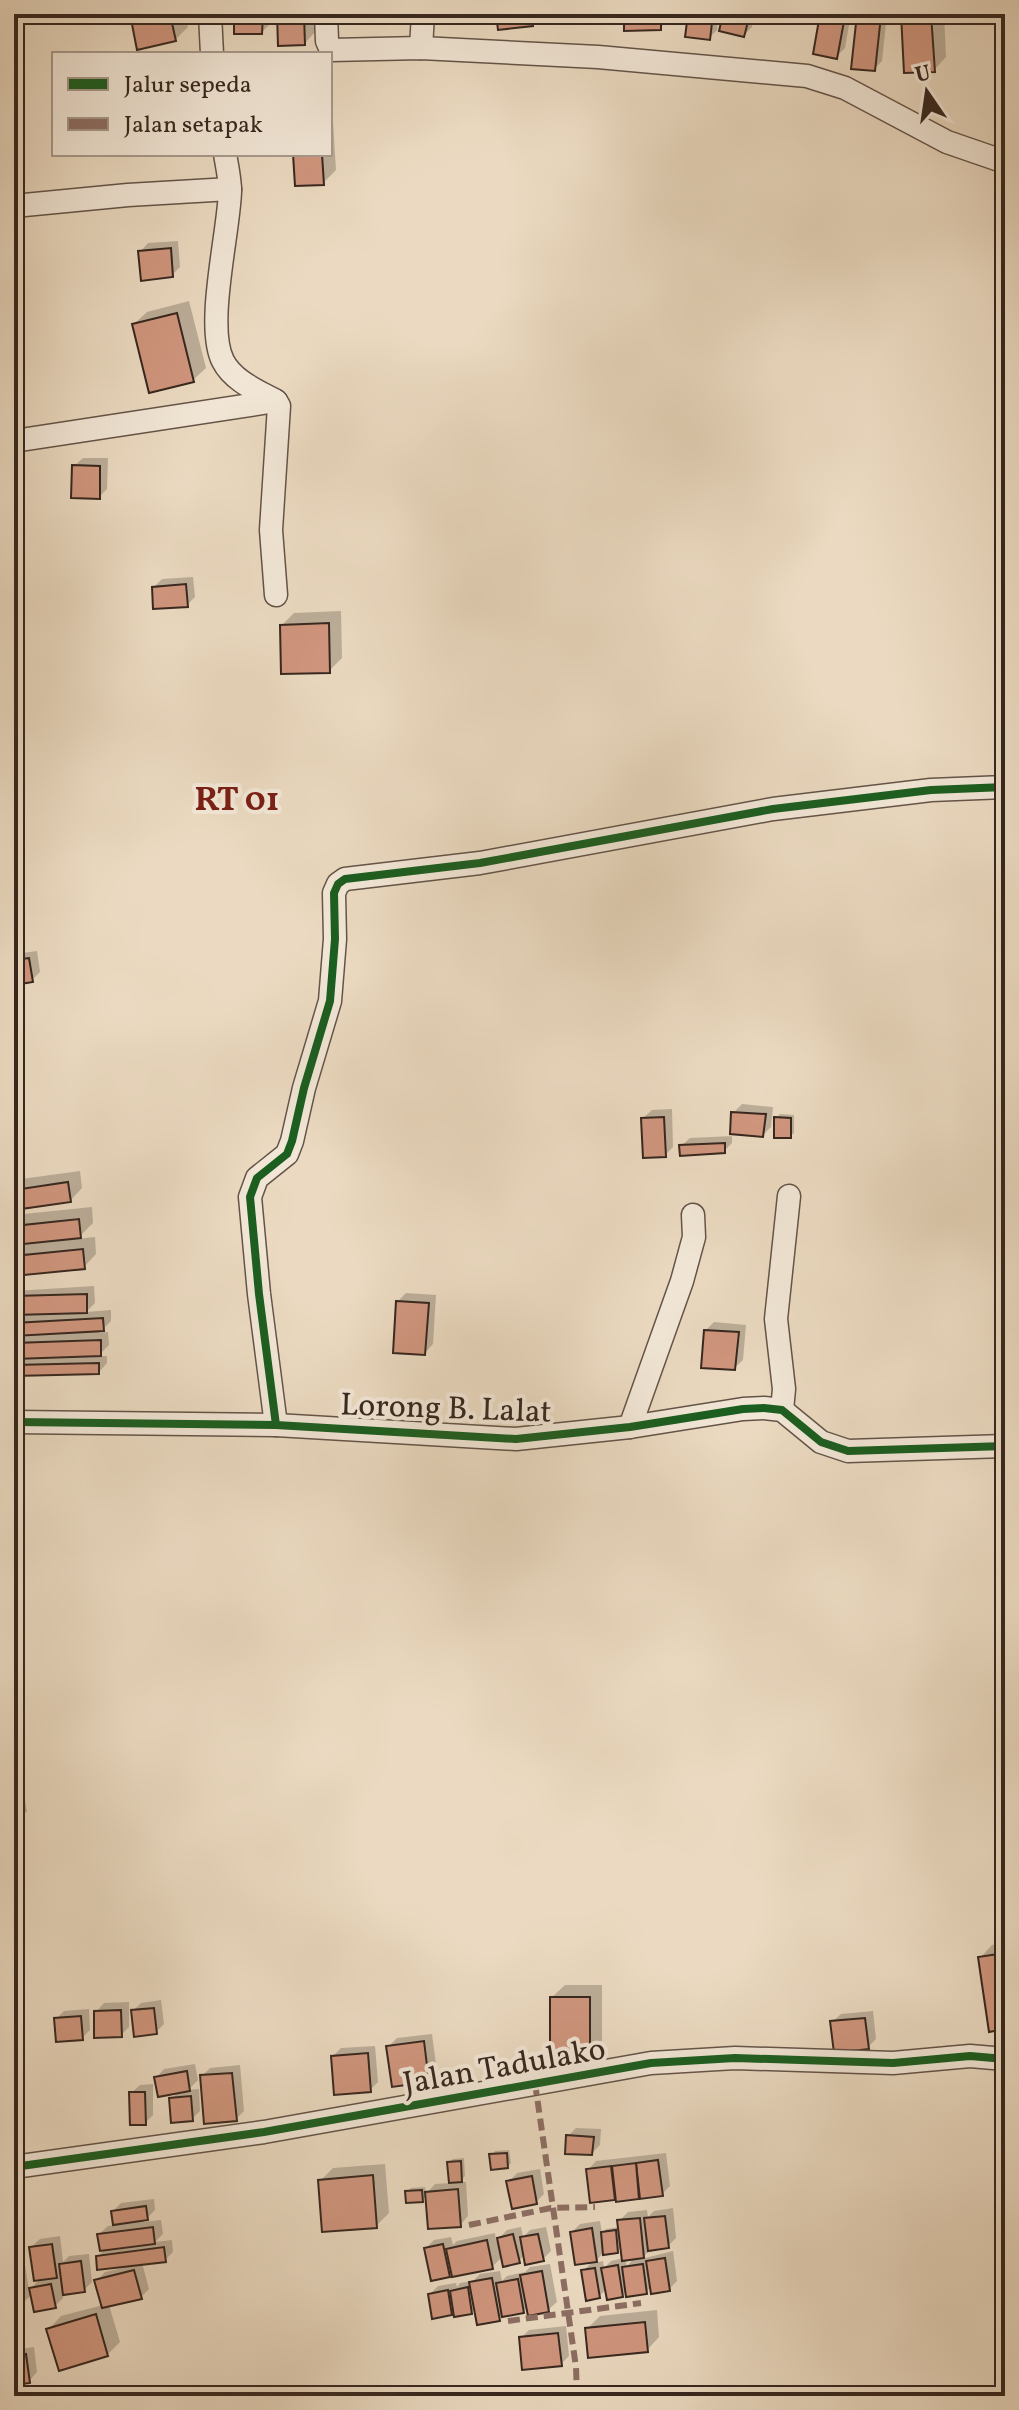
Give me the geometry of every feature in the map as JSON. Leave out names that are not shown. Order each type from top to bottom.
[{"type":"street","points":[[210,14],[212,52]]},
{"type":"street","points":[[326,14],[327,41],[331,50],[421,48],[598,57],[807,76],[845,88],[947,142],[1005,162]]},
{"type":"street","points":[[421,48],[423,14]]},
{"type":"street","points":[[225,156],[230,189],[220,267],[217,341],[222,360],[231,373],[276,401],[279,406],[271,530],[276,595]]},
{"type":"street","points":[[14,206],[230,189]]},
{"type":"street","points":[[14,441],[276,401]]},
{"type":"street","points":[[276,1425],[250,1197],[257,1178],[287,1154],[292,1141],[330,1001],[335,939],[334,893],[338,884],[345,879],[511,858],[773,809],[931,790],[1005,787]]},
{"type":"street","points":[[789,1196],[776,1319],[784,1389],[782,1410],[821,1442],[848,1451],[1005,1446]]},
{"type":"street","points":[[630,1427],[682,1281],[694,1237],[693,1215]]},
{"type":"street","name":"Lorong B. Lalat","points":[[14,1422],[276,1425],[516,1439],[630,1427],[743,1409],[782,1410]]},
{"type":"street","name":"Jalan Tadulako","points":[[14,2167],[264,2132],[651,2063],[735,2058],[893,2063],[970,2056],[1005,2059]]},
{"type":"building","points":[[130,14],[170,14],[176,41],[137,50]]},
{"type":"building","points":[[234,14],[263,14],[262,34],[234,34]]},
{"type":"building","points":[[277,14],[304,14],[305,45],[278,46]]},
{"type":"building","points":[[378,14],[403,14],[403,21],[379,23]]},
{"type":"building","points":[[496,14],[532,14],[533,26],[498,30]]},
{"type":"building","points":[[554,14],[591,14],[591,16],[554,18]]},
{"type":"building","points":[[624,14],[661,14],[661,30],[624,31]]},
{"type":"building","points":[[688,14],[713,14],[710,40],[685,37]]},
{"type":"building","points":[[723,14],[750,14],[744,37],[719,31]]},
{"type":"building","points":[[820,14],[845,16],[837,59],[813,54]]},
{"type":"building","points":[[857,14],[881,16],[875,71],[851,69]]},
{"type":"building","points":[[901,14],[931,14],[935,72],[904,73]]},
{"type":"building","points":[[1005,93],[1005,133],[1000,133],[995,94]]},
{"type":"building","points":[[293,156],[322,156],[324,185],[295,186]]},
{"type":"building","points":[[171,248],[173,277],[141,281],[138,251]]},
{"type":"building","points":[[177,313],[194,382],[149,393],[132,324]]},
{"type":"building","points":[[72,465],[100,466],[100,499],[71,498]]},
{"type":"building","points":[[186,584],[188,607],[153,609],[152,587]]},
{"type":"building","points":[[329,623],[330,673],[281,674],[280,625]]},
{"type":"building","points":[[29,958],[33,982],[14,985],[14,960]]},
{"type":"building","points":[[731,1112],[766,1114],[763,1137],[730,1134]]},
{"type":"building","points":[[664,1117],[666,1157],[643,1158],[641,1118]]},
{"type":"building","points":[[774,1117],[791,1118],[791,1138],[774,1138]]},
{"type":"building","points":[[725,1143],[725,1153],[680,1156],[679,1145]]},
{"type":"building","points":[[68,1182],[71,1202],[14,1210],[14,1190]]},
{"type":"building","points":[[79,1219],[81,1238],[14,1245],[14,1226]]},
{"type":"building","points":[[83,1249],[85,1269],[14,1276],[14,1256]]},
{"type":"building","points":[[87,1294],[87,1313],[14,1315],[14,1296]]},
{"type":"building","points":[[396,1301],[429,1303],[425,1355],[393,1353]]},
{"type":"building","points":[[103,1318],[104,1331],[14,1336],[14,1323]]},
{"type":"building","points":[[704,1330],[739,1332],[735,1370],[701,1368]]},
{"type":"building","points":[[101,1340],[101,1356],[14,1359],[14,1343]]},
{"type":"building","points":[[99,1363],[99,1374],[14,1376],[14,1365]]},
{"type":"building","points":[[21,1797],[24,1817],[14,1819],[14,1798]]},
{"type":"building","points":[[1005,1953],[1005,2029],[989,2032],[978,1957]]},
{"type":"building","points":[[550,1997],[590,1997],[590,2058],[550,2058]]},
{"type":"building","points":[[154,2008],[157,2034],[134,2037],[131,2010]]},
{"type":"building","points":[[121,2010],[122,2037],[94,2038],[94,2011]]},
{"type":"building","points":[[81,2016],[83,2040],[56,2042],[54,2018]]},
{"type":"building","points":[[865,2018],[869,2049],[834,2053],[830,2021]]},
{"type":"building","points":[[424,2041],[429,2082],[392,2087],[386,2046]]},
{"type":"building","points":[[368,2053],[371,2092],[334,2095],[331,2056]]},
{"type":"building","points":[[187,2071],[190,2091],[158,2097],[154,2077]]},
{"type":"building","points":[[232,2073],[237,2121],[204,2124],[200,2075]]},
{"type":"building","points":[[129,2092],[145,2092],[146,2125],[130,2125]]},
{"type":"building","points":[[191,2096],[193,2121],[171,2123],[169,2098]]},
{"type":"building","points":[[566,2135],[594,2137],[592,2155],[565,2154]]},
{"type":"building","points":[[507,2153],[508,2168],[491,2170],[489,2154]]},
{"type":"building","points":[[658,2160],[663,2196],[640,2199],[636,2163]]},
{"type":"building","points":[[461,2161],[462,2182],[449,2183],[447,2162]]},
{"type":"building","points":[[636,2163],[639,2199],[616,2202],[612,2166]]},
{"type":"building","points":[[611,2166],[615,2200],[590,2203],[586,2169]]},
{"type":"building","points":[[373,2175],[377,2228],[322,2232],[318,2180]]},
{"type":"building","points":[[532,2176],[537,2204],[512,2209],[506,2181]]},
{"type":"building","points":[[458,2189],[461,2227],[428,2229],[425,2192]]},
{"type":"building","points":[[422,2190],[423,2202],[406,2203],[405,2191]]},
{"type":"building","points":[[146,2206],[148,2220],[113,2225],[111,2211]]},
{"type":"building","points":[[665,2216],[669,2248],[648,2251],[644,2218]]},
{"type":"building","points":[[640,2218],[644,2258],[622,2261],[617,2220]]},
{"type":"building","points":[[153,2227],[155,2244],[100,2251],[97,2234]]},
{"type":"building","points":[[592,2228],[597,2262],[575,2265],[570,2232]]},
{"type":"building","points":[[616,2230],[618,2253],[603,2255],[601,2232]]},
{"type":"building","points":[[513,2234],[520,2263],[503,2267],[497,2238]]},
{"type":"building","points":[[538,2234],[544,2261],[525,2265],[520,2237]]},
{"type":"building","points":[[487,2240],[493,2269],[452,2277],[446,2249]]},
{"type":"building","points":[[52,2244],[57,2278],[34,2281],[29,2247]]},
{"type":"building","points":[[443,2244],[450,2277],[431,2281],[424,2248]]},
{"type":"building","points":[[164,2247],[166,2262],[97,2270],[96,2256]]},
{"type":"building","points":[[665,2258],[670,2291],[651,2294],[646,2261]]},
{"type":"building","points":[[81,2261],[85,2292],[63,2295],[59,2264]]},
{"type":"building","points":[[643,2264],[647,2294],[626,2297],[622,2267]]},
{"type":"building","points":[[618,2265],[623,2297],[607,2300],[601,2268]]},
{"type":"building","points":[[595,2268],[600,2298],[586,2301],[581,2270]]},
{"type":"building","points":[[134,2270],[142,2299],[102,2308],[94,2280]]},
{"type":"building","points":[[542,2271],[549,2312],[528,2316],[520,2275]]},
{"type":"building","points":[[14,2272],[18,2272],[23,2306],[14,2307]]},
{"type":"building","points":[[492,2278],[500,2321],[477,2325],[469,2282]]},
{"type":"building","points":[[518,2279],[524,2313],[502,2317],[496,2283]]},
{"type":"building","points":[[51,2284],[56,2308],[34,2312],[29,2288]]},
{"type":"building","points":[[468,2287],[472,2314],[454,2317],[450,2291]]},
{"type":"building","points":[[448,2290],[452,2315],[432,2319],[428,2294]]},
{"type":"building","points":[[96,2314],[108,2356],[59,2371],[46,2329]]},
{"type":"building","points":[[645,2322],[648,2352],[588,2358],[585,2328]]},
{"type":"building","points":[[558,2333],[562,2366],[522,2370],[519,2337]]},
{"type":"building","points":[[26,2354],[30,2383],[14,2385],[14,2356]]},
{"type":"marked path","points":[[535,2083],[576,2367],[577,2396]]},
{"type":"marked path","points":[[469,2225],[551,2208],[595,2207]]},
{"type":"marked path","points":[[508,2321],[641,2303]]},
{"type":"cycle path","points":[[276,1425],[250,1197],[257,1178],[287,1154],[292,1141],[330,1001],[335,939],[334,893],[338,884],[345,879],[480,863],[773,809],[931,790],[1005,787]]},
{"type":"cycle path","points":[[14,1422],[276,1425],[516,1439],[764,1408],[782,1410],[821,1442],[848,1451],[1005,1446]]},
{"type":"cycle path","points":[[14,2167],[264,2132],[651,2063],[735,2058],[893,2063],[970,2056],[1005,2059]]},
{"type":"district","name":"RT 01","points":[[237,798]]}]
